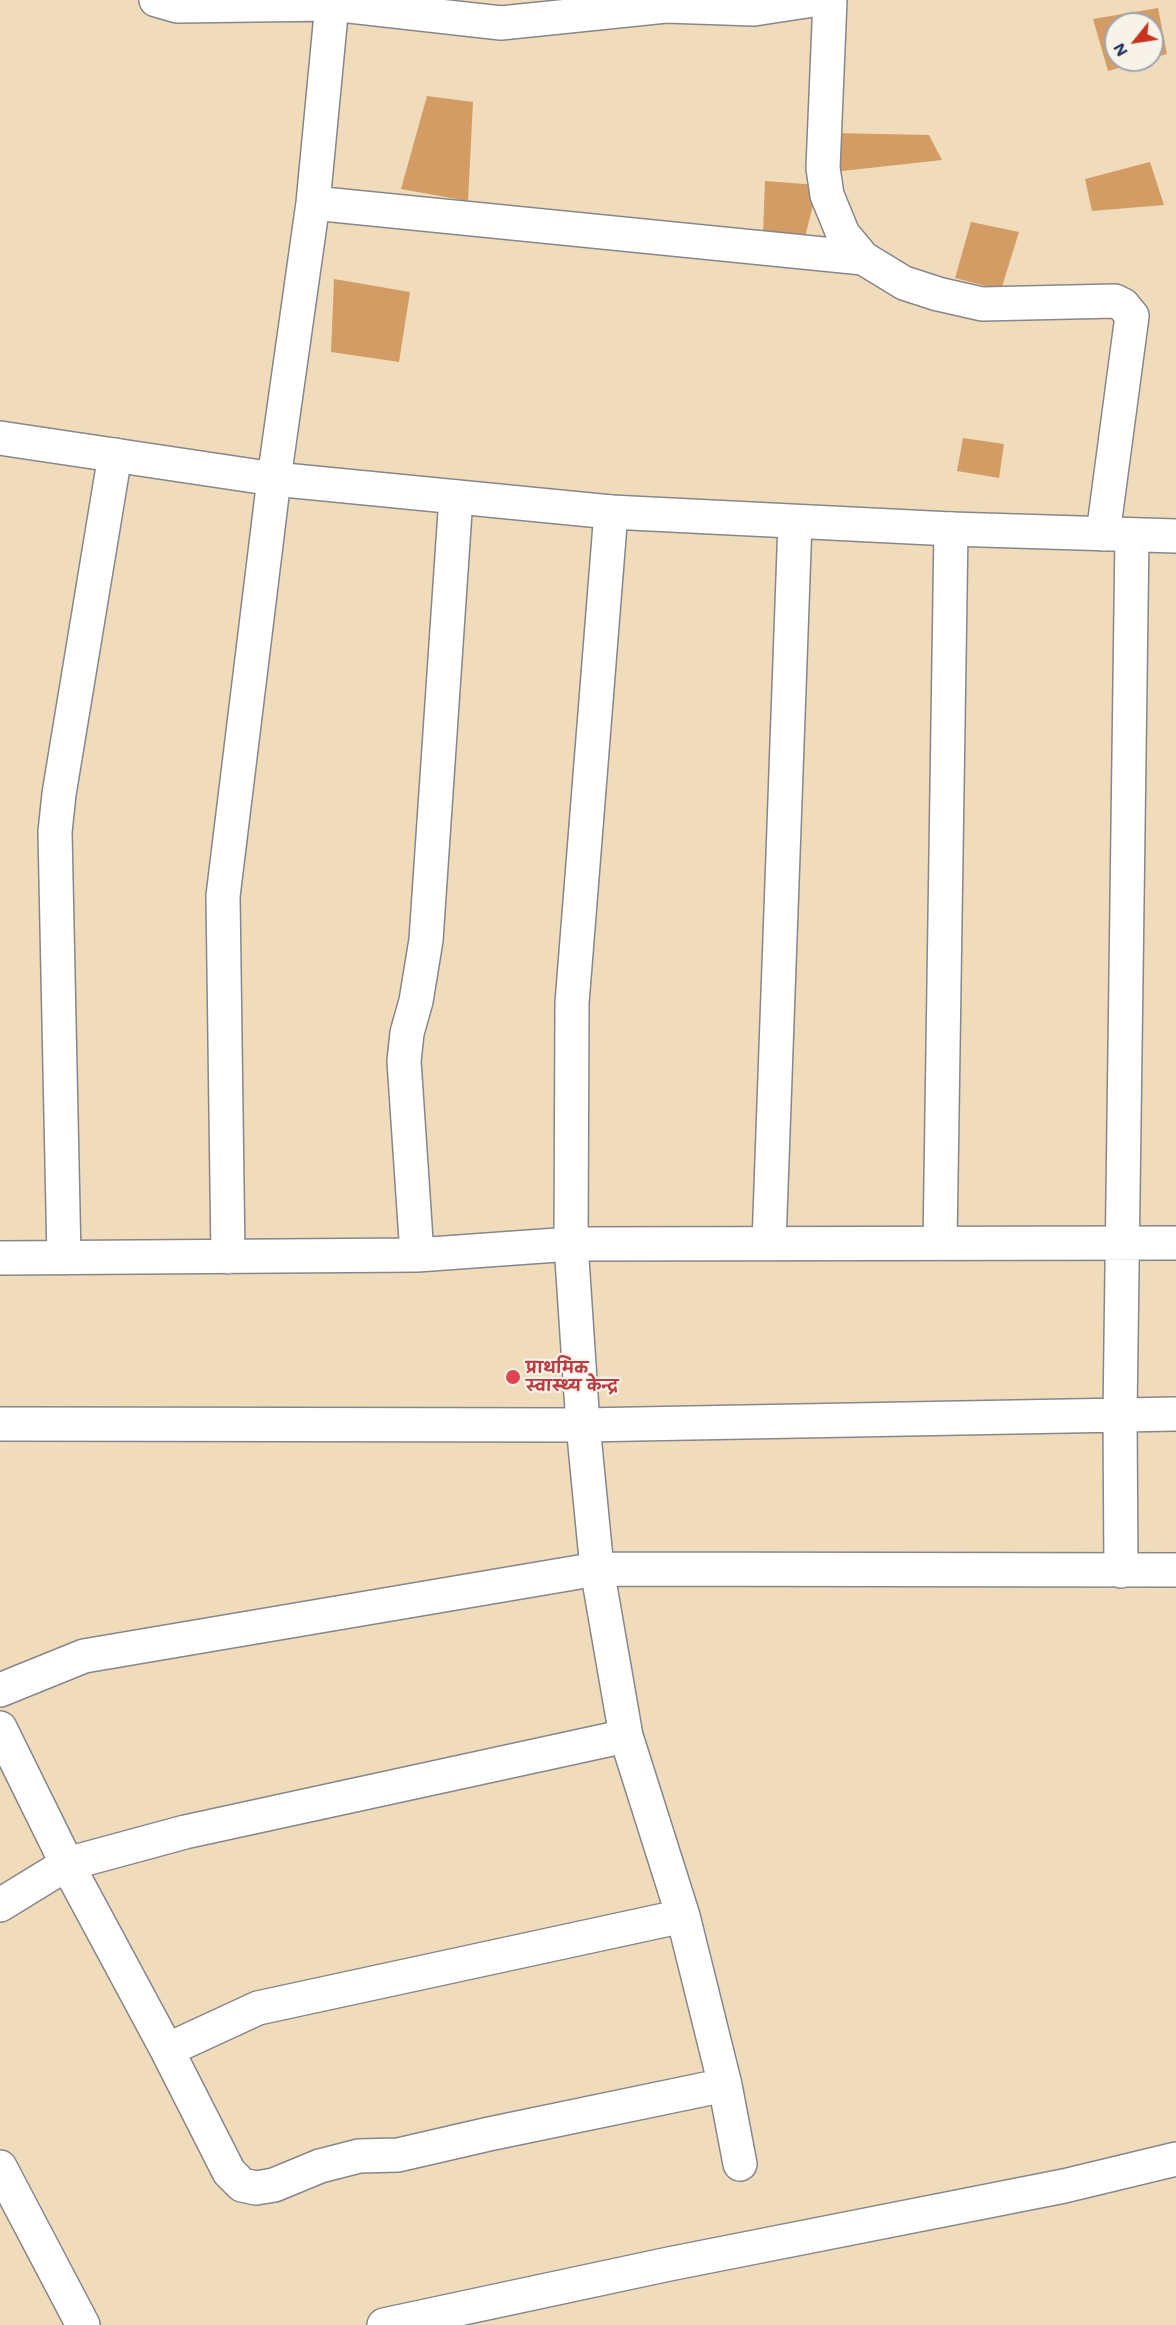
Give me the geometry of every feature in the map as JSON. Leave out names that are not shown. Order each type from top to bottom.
[{"type":"street","points":[[156,0],[177,6],[332,4],[503,11],[718,4],[754,9],[813,0]]},
{"type":"street","points":[[830,0],[823,168],[828,195],[843,234],[863,258],[904,283],[982,304],[1115,301],[1128,310],[1132,316],[1118,534],[1122,1243],[1121,1571]]},
{"type":"street","points":[[228,1257],[223,896],[274,479],[313,203],[332,4]]},
{"type":"street","points":[[313,203],[863,258]]},
{"type":"street","points":[[0,438],[274,479],[611,512],[951,530],[1176,536]]},
{"type":"street","points":[[64,1258],[55,832],[59,794],[115,455]]},
{"type":"street","points":[[417,1255],[405,1061],[407,1033],[416,1001],[426,940],[456,497]]},
{"type":"street","points":[[611,512],[572,1003],[571,1244],[583,1425],[597,1569],[626,1736],[683,1916],[725,2085],[740,2164]]},
{"type":"street","points":[[769,1243],[795,522]]},
{"type":"street","points":[[940,1243],[951,530]]},
{"type":"street","points":[[0,1258],[417,1255],[571,1244],[1176,1243]]},
{"type":"street","points":[[0,1424],[583,1425],[1176,1414]]},
{"type":"street","points":[[0,1690],[84,1656],[597,1569],[1176,1570]]},
{"type":"street","points":[[0,1728],[67,1864],[167,2050],[229,2172],[242,2185],[256,2188],[274,2185],[320,2166],[359,2156],[398,2155],[725,2085]]},
{"type":"street","points":[[0,1905],[67,1864],[185,1832],[626,1736]]},
{"type":"street","points":[[167,2050],[258,2008],[683,1916]]},
{"type":"street","points":[[384,2325],[681,2262],[1064,2186],[1176,2159]]},
{"type":"street","points":[[0,2168],[83,2325]]},
{"type":"building","points":[[1158,8],[1159,12],[1134,12]]},
{"type":"building","points":[[1104,17],[1104,57],[1093,19]]},
{"type":"building","points":[[1164,39],[1167,54],[1164,55]]},
{"type":"building","points":[[427,96],[473,102],[468,201],[401,189]]},
{"type":"building","points":[[832,133],[929,135],[942,160],[833,172]]},
{"type":"building","points":[[1150,162],[1164,205],[1092,211],[1085,179]]},
{"type":"building","points":[[765,181],[818,185],[804,241],[763,234]]},
{"type":"building","points":[[971,222],[1019,232],[1001,290],[955,278]]},
{"type":"building","points":[[334,279],[410,292],[399,362],[331,352]]},
{"type":"building","points":[[963,438],[1004,444],[999,478],[957,471]]},
{"type":"place","name":"प्राथमिक स्वास्थ्य केन्द्र","points":[[513,1377]]}]
